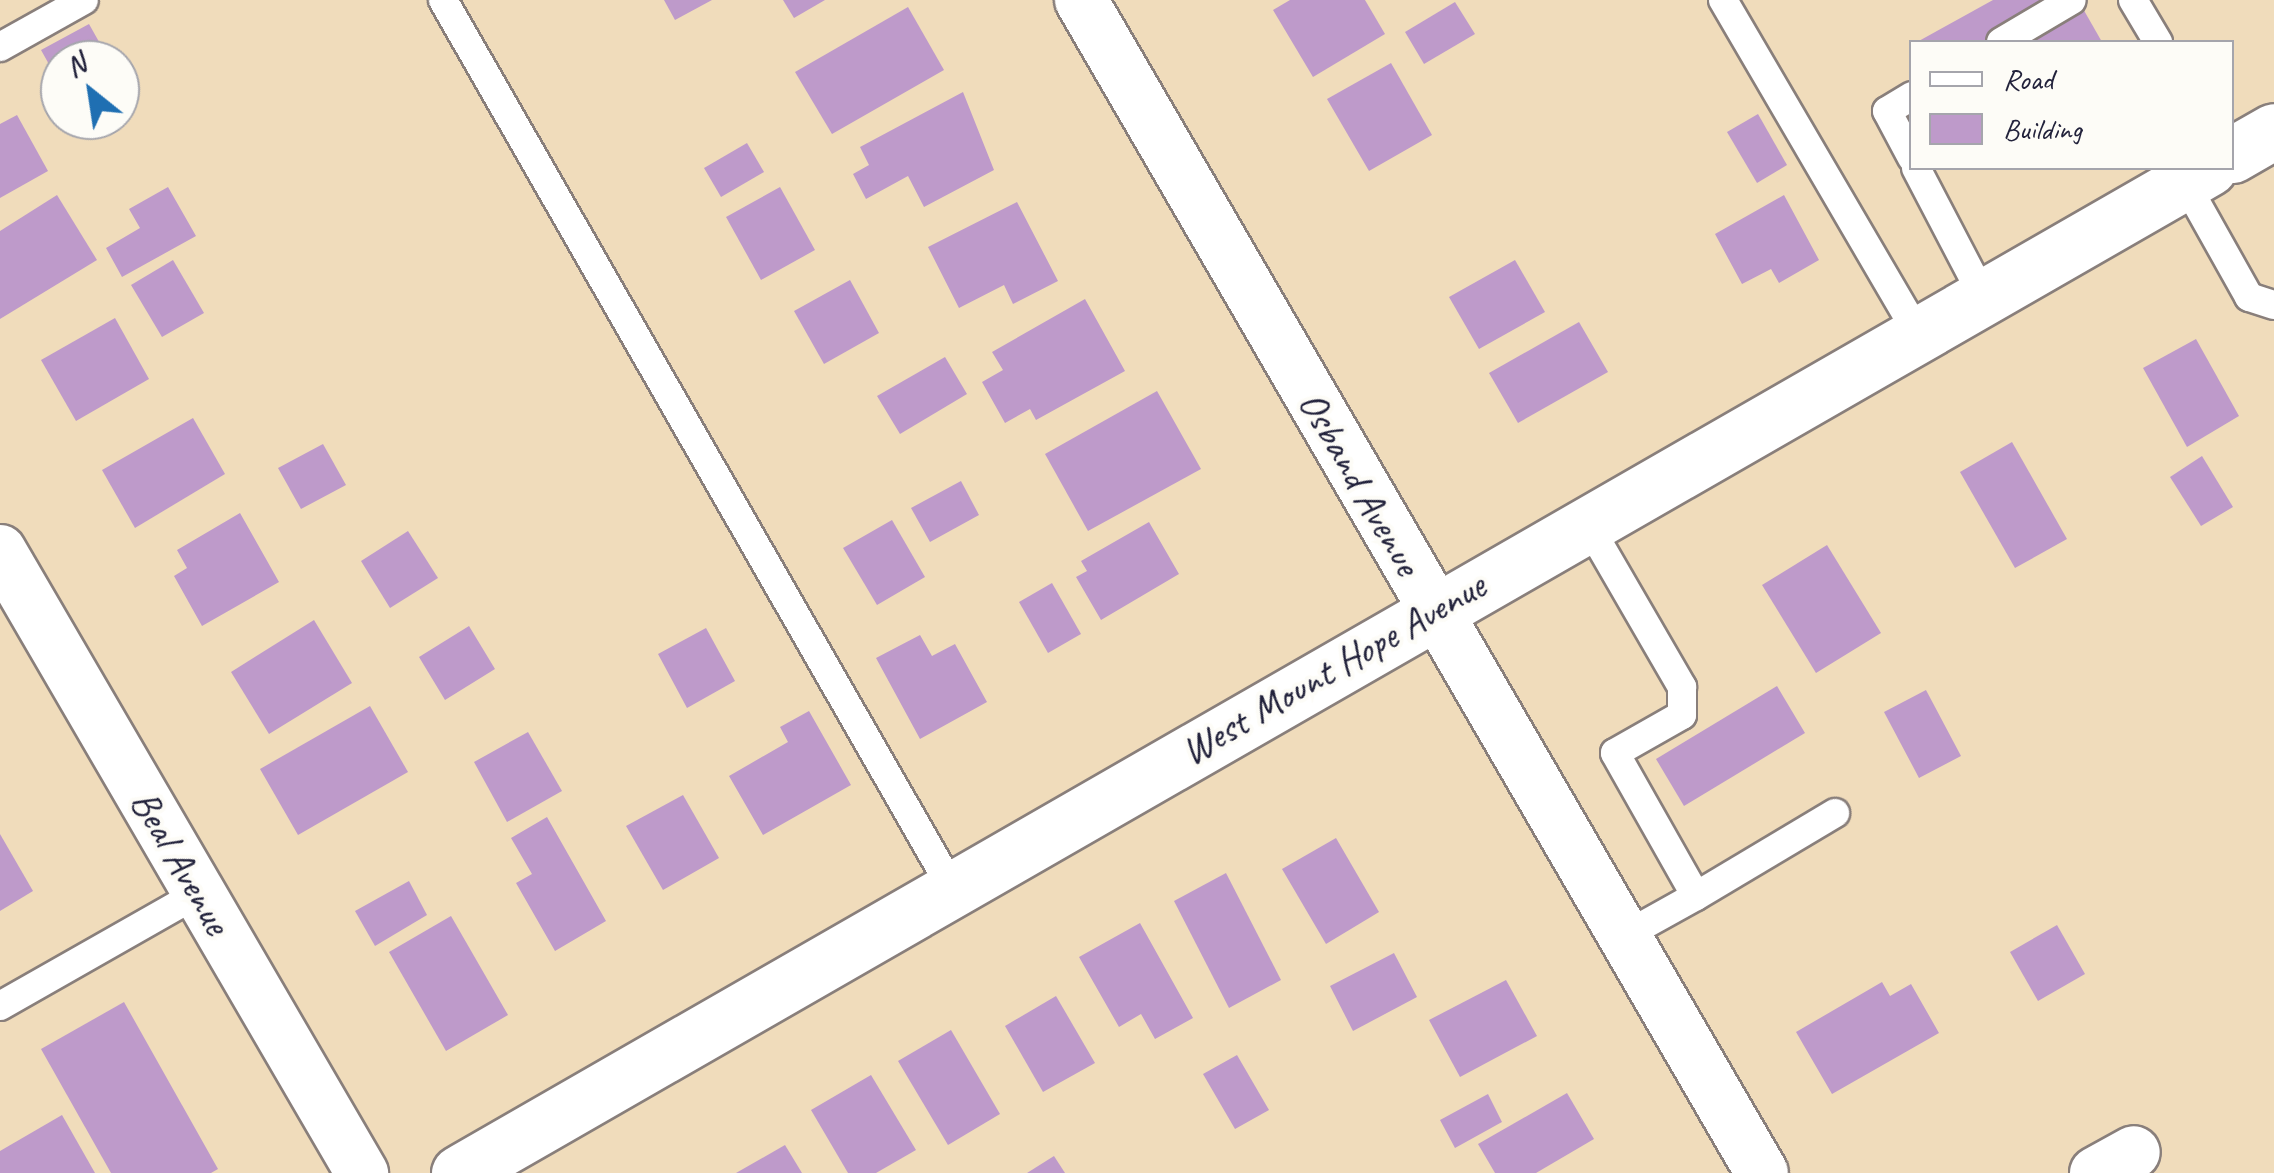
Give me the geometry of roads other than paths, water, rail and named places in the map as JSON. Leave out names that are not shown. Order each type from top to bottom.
[{"type":"street","name":"Osband Avenue","points":[[1081,0],[1762,1173]]},
{"type":"street","points":[[2234,154],[2274,131]]},
{"type":"street","name":"West Mount Hope Avenue","points":[[459,1173],[2197,174]]},
{"type":"street","name":"Beal Avenue","points":[[0,552],[362,1173]]},
{"type":"lane","points":[[0,48],[84,0]]},
{"type":"lane","points":[[442,0],[952,888]]},
{"type":"lane","points":[[1723,0],[1918,334]]},
{"type":"lane","points":[[2004,40],[2072,0]]},
{"type":"lane","points":[[2133,0],[2157,40]]},
{"type":"lane","points":[[1909,98],[1887,111],[1909,152]]},
{"type":"lane","points":[[1917,170],[1983,296]]},
{"type":"lane","points":[[2197,174],[2250,297],[2274,305]]},
{"type":"lane","points":[[1587,522],[1682,687],[1682,715],[1615,753],[1696,896]]},
{"type":"lane","points":[[1624,936],[1836,813]]},
{"type":"lane","points":[[0,1006],[199,893]]}]
